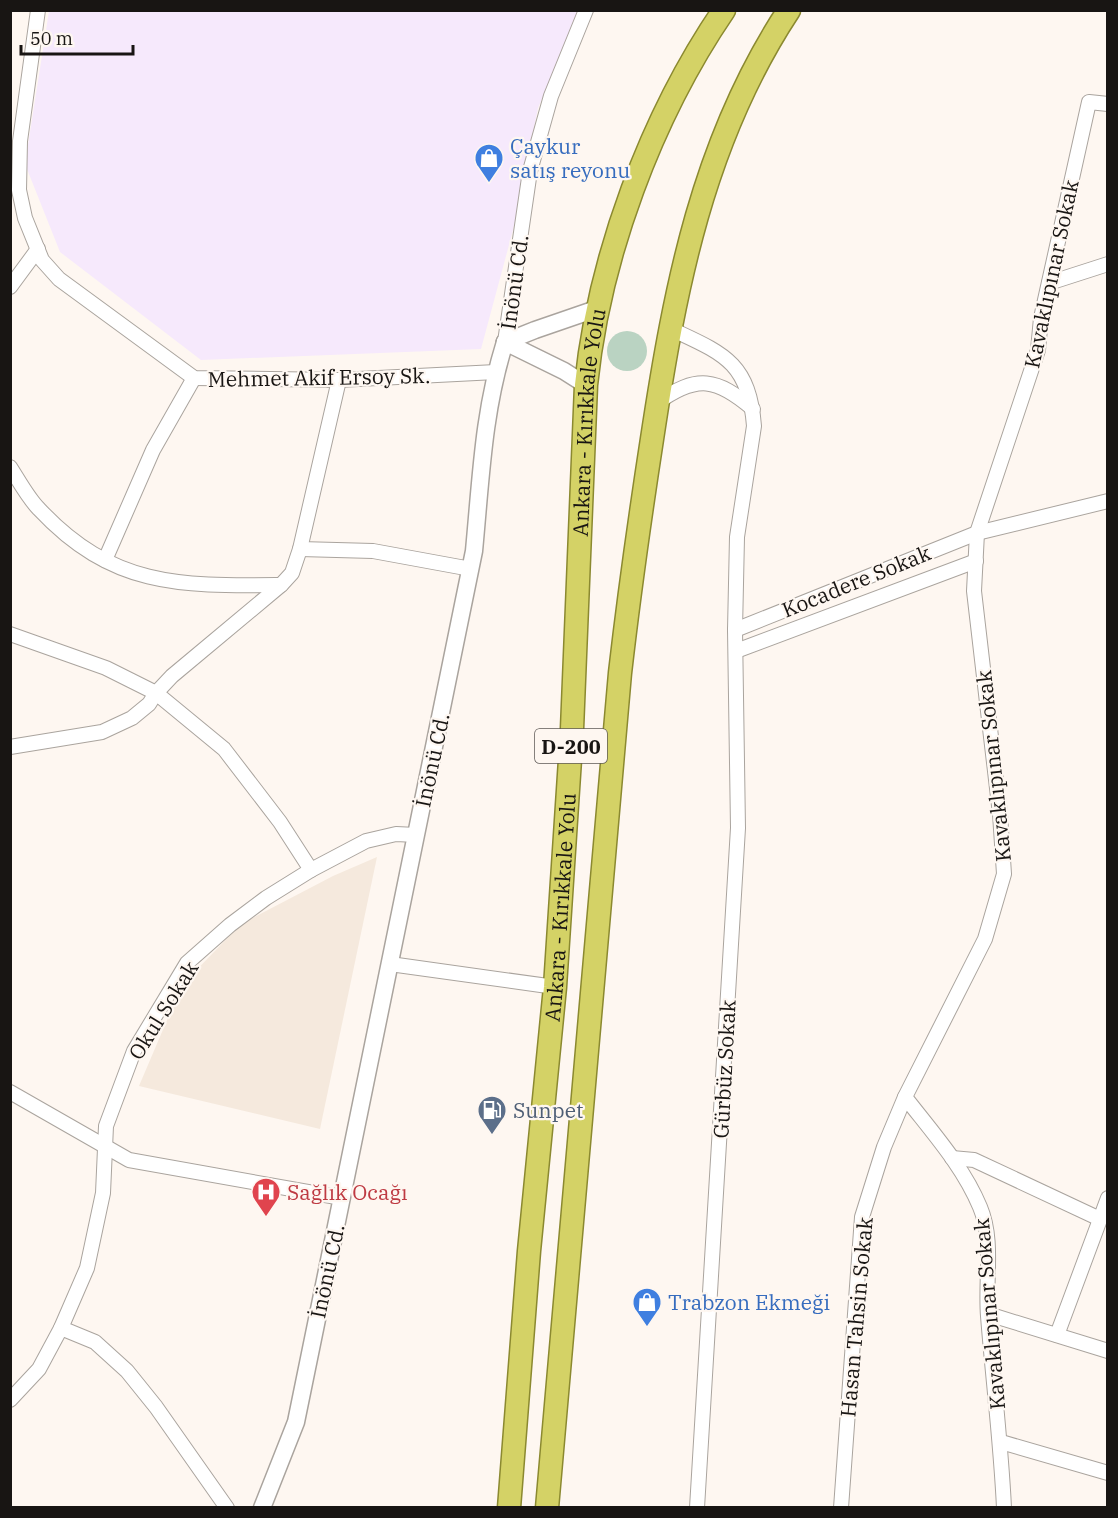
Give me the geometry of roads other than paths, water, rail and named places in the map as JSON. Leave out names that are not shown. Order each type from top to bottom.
[{"type":"highway","name":"Ankara - Kırıkkale Yolu","points":[[508,1508],[529,1251],[555,987],[572,729],[586,385],[596,309],[633,192],[662,118],[724,10]]},
{"type":"highway","name":"Ankara - Kırıkkale Yolu","points":[[547,1508],[620,673],[632,572],[669,328],[698,208],[729,120],[754,69],[789,10]]},
{"type":"street","name":"Mehmet Akif Ersoy Sk.","points":[[38,10],[20,141],[19,190],[25,218],[42,260],[58,279],[194,378],[339,380],[496,372]]},
{"type":"street","name":"İnönü Cd.","points":[[262,1508],[296,1422],[471,570],[485,422],[505,342],[530,171],[550,96],[586,10]]},
{"type":"street","name":"Kavaklıpınar Sokak","points":[[1004,1508],[1001,1442],[988,1314],[987,1236],[980,1208],[961,1170],[905,1097],[985,939],[1005,874],[974,591],[977,533],[1038,350],[1041,318],[1089,102],[1107,104]]},
{"type":"street","points":[[10,288],[38,249]]},
{"type":"street","points":[[1049,283],[1107,264]]},
{"type":"street","points":[[505,342],[596,309]]},
{"type":"street","name":"Gürbüz Sokak","points":[[669,328],[728,358],[747,386],[753,409],[754,426],[737,537],[735,630],[738,828],[697,1508]]},
{"type":"street","points":[[505,342],[564,371],[586,385]]},
{"type":"street","points":[[105,560],[153,450],[194,378]]},
{"type":"street","points":[[10,747],[102,732],[132,718],[149,704],[172,676],[292,573],[300,549],[339,380]]},
{"type":"street","points":[[657,403],[681,387],[705,383],[719,385],[732,392],[753,409]]},
{"type":"street","points":[[10,467],[37,508],[71,539],[118,568],[161,581],[207,586],[280,585]]},
{"type":"street","name":"Kocadere Sokak","points":[[735,630],[977,533],[1107,501]]},
{"type":"street","points":[[300,549],[372,551],[471,570]]},
{"type":"street","name":"Kocadere Sokak","points":[[736,651],[976,561]]},
{"type":"street","points":[[10,634],[106,668],[156,693],[224,749],[280,822],[311,870]]},
{"type":"street","name":"Okul Sokak","points":[[10,1400],[39,1369],[61,1328],[87,1268],[103,1193],[106,1126],[134,1051],[187,963],[230,925],[266,898],[311,870],[366,841],[396,834],[416,835]]},
{"type":"street","points":[[390,964],[555,987]]},
{"type":"street","points":[[10,1092],[129,1160],[342,1198]]},
{"type":"street","name":"Hasan Tahsin Sokak","points":[[841,1508],[862,1217],[884,1147],[905,1097]]},
{"type":"street","points":[[952,1158],[974,1160],[1100,1219]]},
{"type":"street","points":[[1057,1335],[1107,1198]]},
{"type":"street","points":[[988,1314],[1107,1351]]},
{"type":"street","points":[[61,1328],[95,1342],[128,1371],[227,1508]]},
{"type":"street","points":[[1001,1442],[1107,1473]]},
{"type":"place","name":"Çaykur satış reyonu","points":[[489,184]]},
{"type":"place","name":"Sunpet","points":[[492,1136]]},
{"type":"place","name":"Sağlık Ocağı","points":[[266,1218]]},
{"type":"place","name":"Trabzon Ekmeği","points":[[647,1328]]}]
